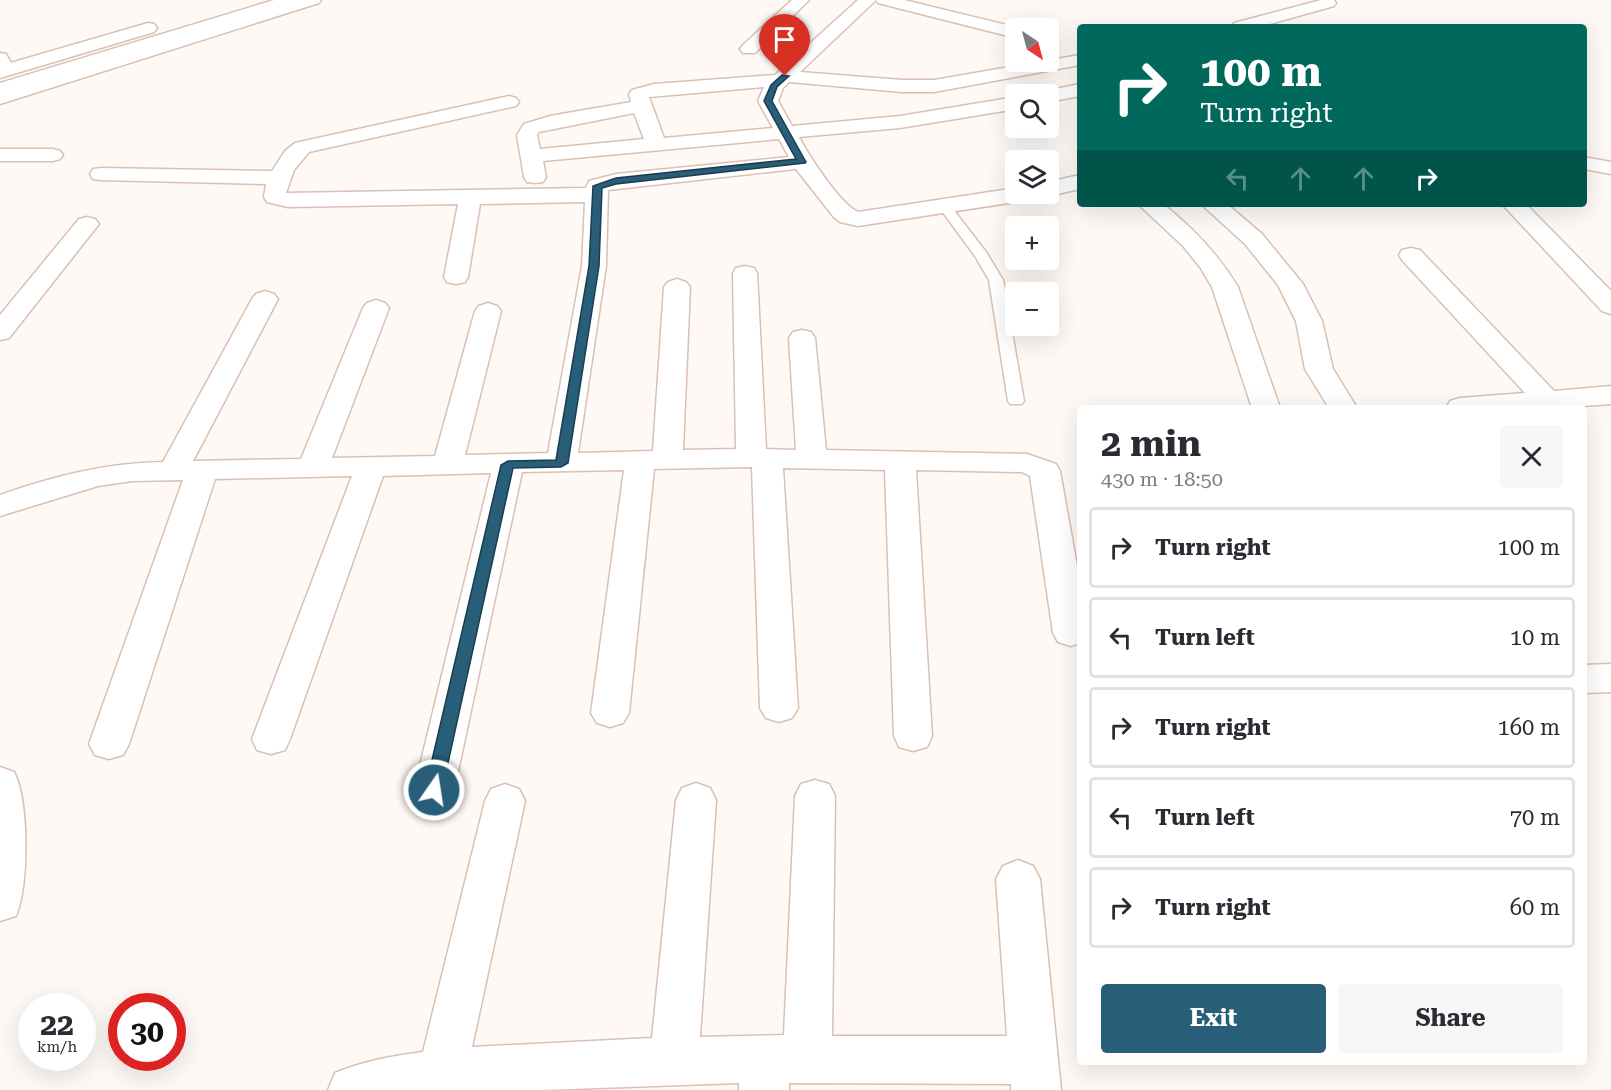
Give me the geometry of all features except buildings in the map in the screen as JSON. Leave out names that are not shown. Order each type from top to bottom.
[{"type":"street","points":[[4,75],[241,0]]},
{"type":"street","points":[[4,75],[262,0]]},
{"type":"street","points":[[4,75],[291,0]]},
{"type":"street","points":[[0,98],[314,0]]},
{"type":"street","points":[[749,50],[801,0]]},
{"type":"street","points":[[868,0],[783,78],[769,94],[768,101],[802,162],[848,217],[858,219],[1005,197]]},
{"type":"street","points":[[885,0],[1005,30]]},
{"type":"street","points":[[1251,24],[1328,3]]},
{"type":"street","points":[[1059,45],[1077,49]]},
{"type":"street","points":[[656,144],[641,106],[639,94],[645,91],[783,78],[927,86],[1077,61]]},
{"type":"street","points":[[1059,94],[1077,91]]},
{"type":"street","points":[[509,102],[302,147],[292,154],[274,194],[275,198],[280,200],[596,195]]},
{"type":"street","points":[[531,156],[900,122],[1005,105]]},
{"type":"street","points":[[535,177],[527,135],[531,128],[550,122],[641,106]]},
{"type":"street","points":[[0,155],[53,155]]},
{"type":"street","points":[[561,463],[594,266],[597,186],[616,181],[802,162]]},
{"type":"street","points":[[1587,164],[1611,168]]},
{"type":"street","points":[[101,174],[281,178]]},
{"type":"street","points":[[1059,187],[1077,183]]},
{"type":"street","points":[[456,277],[470,198]]},
{"type":"street","points":[[1152,207],[1187,237],[1217,272],[1225,287],[1265,405]]},
{"type":"street","points":[[1216,207],[1240,225],[1287,280],[1306,312],[1321,373],[1341,405]]},
{"type":"street","points":[[1516,207],[1611,306]]},
{"type":"street","points":[[0,332],[87,224]]},
{"type":"street","points":[[1411,255],[1547,400]]},
{"type":"street","points":[[745,273],[779,708]]},
{"type":"street","points":[[610,713],[654,461],[677,287]]},
{"type":"street","points":[[109,744],[188,471],[265,299]]},
{"type":"street","points":[[313,468],[376,308]]},
{"type":"street","points":[[447,466],[488,311]]},
{"type":"street","points":[[802,338],[812,458]]},
{"type":"street","points":[[1485,405],[1611,395]]},
{"type":"street","points":[[1611,400],[1611,407]]},
{"type":"street","points":[[0,506],[89,476],[188,471],[759,458],[1027,463],[1045,471],[1071,633]]},
{"type":"street","points":[[900,460],[913,736]]},
{"type":"street","points":[[434,790],[508,465]]},
{"type":"street","points":[[271,739],[371,467]]},
{"type":"street","points":[[1587,679],[1611,678]]},
{"type":"street","points":[[0,783],[5,816],[0,902]]},
{"type":"street","points":[[778,1070],[815,796]]},
{"type":"street","points":[[442,1073],[505,801]]},
{"type":"street","points":[[674,1062],[696,801]]},
{"type":"street","points":[[353,1090],[370,1084],[442,1073],[558,1065],[674,1062],[778,1070],[1035,1075],[1018,879]]},
{"type":"lane","points":[[945,207],[981,255],[996,280],[1016,401]]},
{"type":"route","points":[[434,790],[508,465],[561,463],[594,266],[597,186],[616,181],[802,162],[768,101],[774,86],[785,76]]}]
